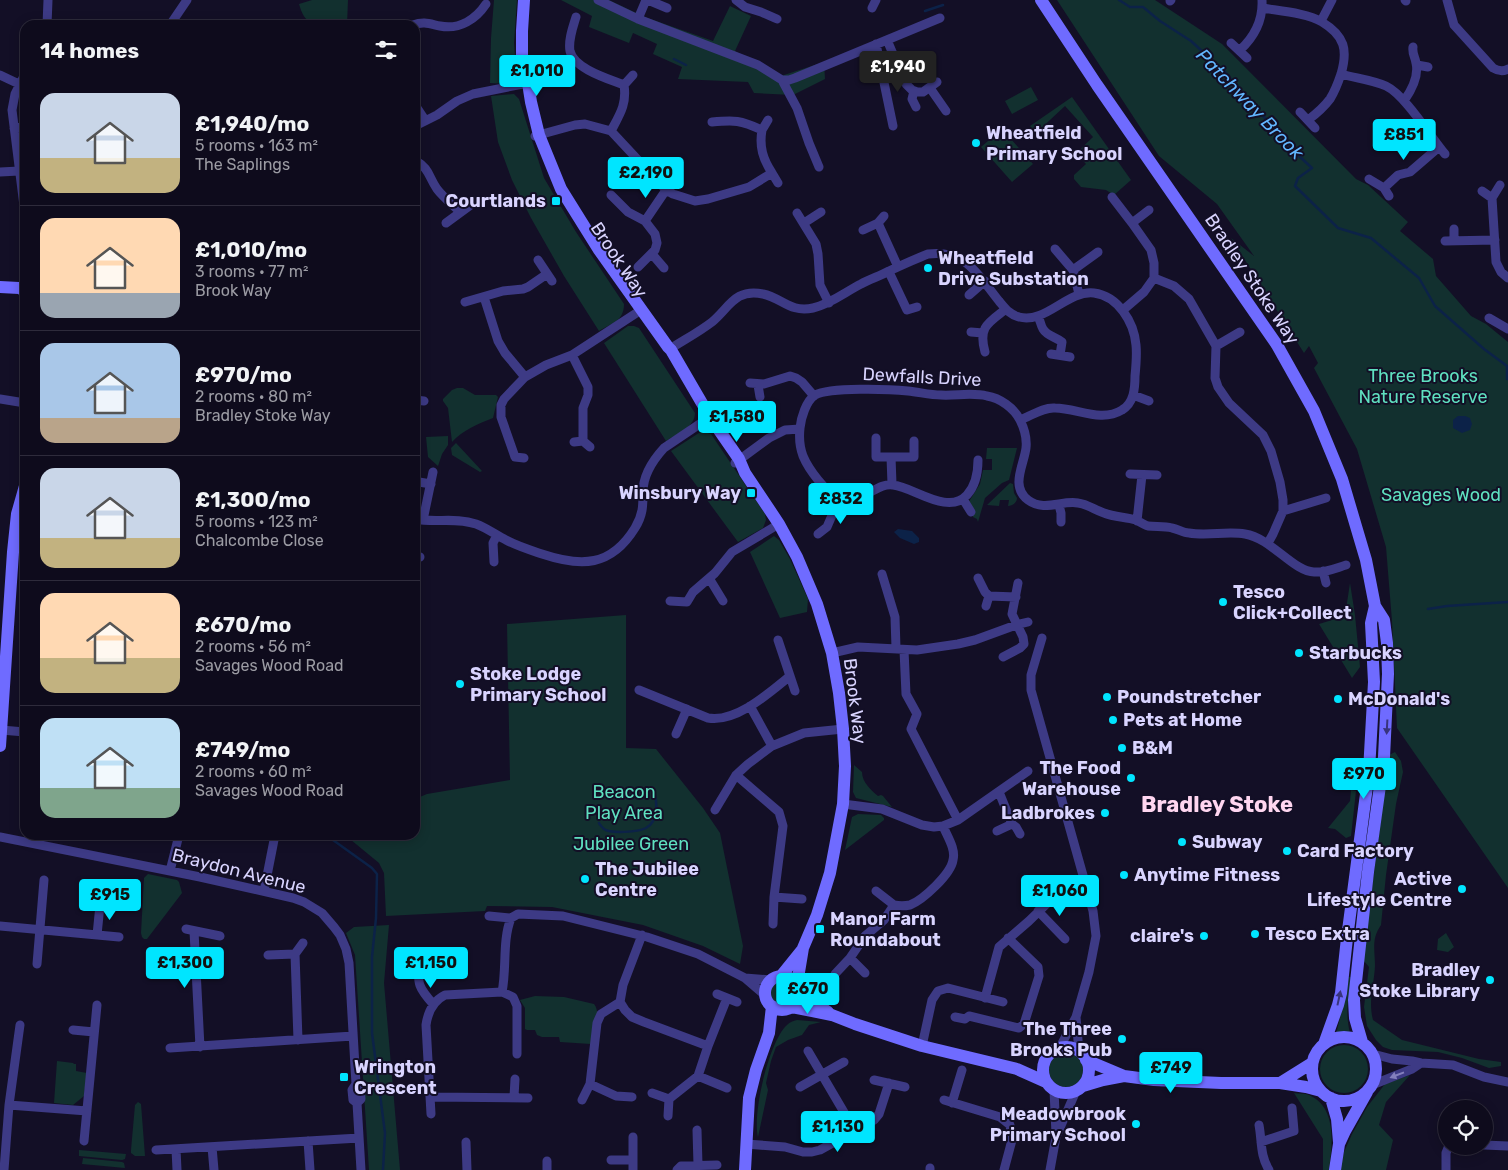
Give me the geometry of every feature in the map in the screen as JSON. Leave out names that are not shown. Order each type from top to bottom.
[{"type":"street","points":[[47,20],[48,0]]},
{"type":"street","name":"Brook Way","points":[[524,0],[522,31],[526,113],[536,136],[561,189],[599,250],[638,312],[667,351],[708,419],[779,524],[797,557],[814,596],[832,653],[843,729],[845,766],[842,804],[829,878],[817,915],[803,948],[798,988]]},
{"type":"street","points":[[598,0],[638,19],[758,66],[782,80],[789,80],[940,18]]},
{"type":"street","points":[[638,19],[647,0],[667,8]]},
{"type":"street","points":[[736,0],[745,7],[762,12],[777,20]]},
{"type":"street","name":"Bradley Stoke Way","points":[[1041,0],[1142,150],[1258,315],[1296,376],[1322,429],[1342,479],[1358,532],[1375,606],[1384,620],[1387,643],[1387,726],[1366,881],[1354,1000],[1355,1018],[1362,1042]]},
{"type":"street","points":[[1321,21],[1332,0]]},
{"type":"street","points":[[1447,0],[1454,25],[1493,68],[1498,71],[1508,69]]},
{"type":"street","points":[[173,20],[182,2]]},
{"type":"street","points":[[420,23],[426,22],[440,26],[458,26],[483,16],[486,4]]},
{"type":"street","points":[[1240,50],[1252,38],[1259,21],[1262,4],[1321,21],[1335,33],[1344,46],[1345,56],[1341,74],[1331,97],[1308,120]]},
{"type":"street","points":[[572,21],[570,50],[574,59],[585,69],[624,85]]},
{"type":"street","points":[[886,40],[906,84],[914,91],[923,92],[934,85],[946,111]]},
{"type":"street","points":[[1231,43],[1247,58]]},
{"type":"street","points":[[876,44],[893,126]]},
{"type":"street","points":[[1404,101],[1413,88],[1417,65],[1413,56],[1413,47]]},
{"type":"street","points":[[1417,65],[1428,67]]},
{"type":"street","points":[[580,78],[585,69]]},
{"type":"street","points":[[1341,74],[1390,88],[1404,101],[1442,150],[1410,172],[1398,175],[1384,188]]},
{"type":"street","points":[[0,75],[19,84],[12,110],[20,178]]},
{"type":"street","points":[[611,131],[623,108],[625,100],[624,85],[633,75]]},
{"type":"street","points":[[782,80],[797,108],[819,167]]},
{"type":"street","points":[[420,123],[457,101],[473,94],[525,84]]},
{"type":"street","points":[[914,91],[912,99],[916,106]]},
{"type":"street","points":[[420,112],[425,120]]},
{"type":"street","points":[[1300,112],[1315,128]]},
{"type":"street","points":[[712,122],[734,120],[762,130]]},
{"type":"street","points":[[768,120],[762,130],[761,149],[764,161],[778,183]]},
{"type":"street","points":[[536,136],[585,124],[611,131],[666,190],[695,202],[749,187],[772,173]]},
{"type":"street","points":[[14,128],[20,127]]},
{"type":"street","points":[[420,163],[429,173],[437,188],[460,212]]},
{"type":"street","points":[[0,172],[19,171]]},
{"type":"street","points":[[1369,180],[1384,188],[1389,196]]},
{"type":"street","points":[[1500,185],[1492,198],[1495,240],[1498,267],[1508,278]]},
{"type":"street","points":[[645,221],[666,190]]},
{"type":"street","points":[[1482,191],[1492,198]]},
{"type":"street","points":[[611,195],[628,212],[645,221],[655,234],[658,242],[656,250],[638,267]]},
{"type":"street","points":[[1112,197],[1151,250],[1154,263],[1154,278],[1144,292],[1123,310]]},
{"type":"street","points":[[446,223],[476,201]]},
{"type":"street","points":[[1132,223],[1149,210]]},
{"type":"street","points":[[804,223],[821,212]]},
{"type":"street","points":[[797,213],[816,244],[820,285],[829,303]]},
{"type":"street","points":[[863,230],[881,219],[898,267]]},
{"type":"street","points":[[1454,229],[1449,241],[1495,240]]},
{"type":"street","points":[[1055,248],[1073,270],[1079,294]]},
{"type":"street","points":[[1073,270],[1098,252]]},
{"type":"street","points":[[652,254],[664,268]]},
{"type":"street","points":[[667,351],[713,321],[731,302],[739,297],[752,293],[770,296],[793,307],[802,309],[813,308],[829,303],[861,284],[928,254],[953,255],[963,260],[984,281],[1006,309],[1020,317],[1038,316],[1079,294],[1093,293],[1104,296],[1123,310],[1135,336],[1137,357],[1133,395],[1124,409],[1115,413],[1097,415],[1054,407],[1020,420],[1026,447],[1018,478],[1019,487],[1023,495],[1036,504],[1047,506],[1076,502],[1101,513],[1137,520],[1147,526],[1173,528],[1190,534],[1246,534],[1268,543],[1306,571],[1323,571],[1346,565]]},
{"type":"street","points":[[465,302],[503,291],[523,290],[549,277],[538,260]]},
{"type":"street","points":[[889,272],[904,312],[917,307]]},
{"type":"street","points":[[1154,278],[1174,286],[1189,299],[1216,346],[1215,378],[1218,387],[1229,403],[1263,435],[1271,451],[1282,491],[1283,512],[1268,543]]},
{"type":"street","points":[[969,294],[984,281]]},
{"type":"street","points":[[0,287],[20,288]]},
{"type":"street","points":[[484,297],[498,341],[505,353],[525,377]]},
{"type":"street","points":[[985,352],[983,333],[986,324],[1006,309]]},
{"type":"street","points":[[517,460],[500,413],[504,399],[525,377],[546,365],[572,355],[638,312]]},
{"type":"street","points":[[1038,316],[1043,330],[1062,342],[1055,355],[1070,357]]},
{"type":"street","points":[[1489,318],[1508,329]]},
{"type":"street","points":[[970,332],[983,333]]},
{"type":"street","points":[[1216,346],[1240,332]]},
{"type":"street","points":[[572,355],[588,387],[588,395],[583,408],[582,443]]},
{"type":"street","points":[[760,397],[754,384],[790,376],[802,382],[814,396],[805,408],[800,429],[803,456],[815,475],[828,490],[840,497],[857,498],[876,488],[892,484],[935,500],[954,502],[963,499],[972,490],[976,480],[978,460]]},
{"type":"street","name":"Dewfalls Drive","points":[[814,396],[838,390],[893,390],[957,396],[975,394],[988,396],[1003,402],[1020,420]]},
{"type":"street","points":[[1133,395],[1149,401]]},
{"type":"street","points":[[0,399],[20,402]]},
{"type":"street","points":[[420,519],[474,523],[521,547],[558,559],[580,562],[608,556],[624,542],[638,523],[643,509],[645,477],[658,454],[708,419]]},
{"type":"street","points":[[737,461],[784,430],[800,429]]},
{"type":"street","points":[[876,438],[876,457],[914,457],[914,441]]},
{"type":"street","points":[[891,457],[892,484]]},
{"type":"street","points":[[420,516],[433,472]]},
{"type":"street","points":[[1130,474],[1157,475]]},
{"type":"street","points":[[1137,520],[1142,475]]},
{"type":"street","points":[[420,482],[430,484]]},
{"type":"street","points":[[818,534],[827,527],[840,497]]},
{"type":"street","points":[[1283,512],[1326,498]]},
{"type":"street","points":[[963,499],[972,512]]},
{"type":"street","points":[[0,746],[4,613],[20,504]]},
{"type":"street","points":[[1059,505],[1061,522]]},
{"type":"street","points":[[670,601],[689,607],[693,592],[709,578],[732,552],[779,524]]},
{"type":"street","points":[[494,562],[493,543],[497,534]]},
{"type":"street","points":[[483,549],[493,549]]},
{"type":"street","points":[[1323,571],[1326,583]]},
{"type":"street","points":[[882,574],[895,617],[906,694],[917,714],[911,729],[958,820]]},
{"type":"street","points":[[709,578],[723,601]]},
{"type":"street","points":[[978,578],[989,596],[1016,597]]},
{"type":"street","points":[[1003,657],[1024,644],[1023,637],[1012,614],[1018,583]]},
{"type":"street","points":[[986,606],[989,596]]},
{"type":"street","name":"Bradley Stoke Way","points":[[1324,1044],[1341,993],[1369,771],[1374,682],[1371,623],[1375,606]]},
{"type":"street","points":[[832,653],[858,648],[917,650],[958,644],[1028,622]]},
{"type":"street","points":[[1042,638],[1031,675],[1031,690],[1093,911],[1096,936],[1089,972],[1076,1017],[1059,1049]]},
{"type":"street","points":[[778,640],[795,691]]},
{"type":"street","points":[[639,690],[715,720],[722,719],[750,706],[790,676]]},
{"type":"street","points":[[750,706],[772,746]]},
{"type":"street","points":[[676,734],[687,709]]},
{"type":"street","points":[[716,810],[736,776],[748,764],[772,746],[804,733],[843,729]]},
{"type":"street","points":[[1,730],[20,732]]},
{"type":"street","points":[[842,804],[882,809],[922,825],[943,826],[958,820],[1028,771]]},
{"type":"street","points":[[736,776],[779,812],[783,826],[774,897],[773,924]]},
{"type":"street","points":[[999,792],[1012,824],[1020,834]]},
{"type":"street","points":[[997,831],[1012,824]]},
{"type":"street","points":[[876,891],[894,905],[910,905],[938,883],[954,859],[953,851],[943,826]]},
{"type":"street","name":"Braydon Avenue","points":[[0,837],[264,891],[304,902],[322,913],[340,935],[349,963],[356,1084],[360,1088],[360,1099],[357,1103],[361,1170]]},
{"type":"street","points":[[170,871],[178,840]]},
{"type":"street","points":[[264,891],[274,840]]},
{"type":"street","points":[[37,964],[44,880]]},
{"type":"street","points":[[985,998],[999,947],[1069,882]]},
{"type":"street","points":[[774,897],[802,899]]},
{"type":"street","points":[[97,936],[100,905]]},
{"type":"street","points":[[835,974],[850,958],[861,941],[884,920],[894,905]]},
{"type":"street","points":[[1038,911],[1065,940]]},
{"type":"street","points":[[488,916],[511,918],[518,914],[562,916],[642,935],[698,954],[745,978],[781,1010],[789,1008],[832,1015],[922,1046],[1017,1069],[1061,1093],[1069,1093],[1103,1080],[1124,1076],[1154,1080],[1280,1083],[1306,1087],[1345,1101],[1361,1097],[1370,1088],[1421,1063]]},
{"type":"street","points":[[502,992],[506,972],[507,928],[511,918]]},
{"type":"street","points":[[0,926],[119,938]]},
{"type":"street","points":[[200,1046],[190,930],[220,936]]},
{"type":"street","points":[[642,935],[623,985],[620,1002],[632,1017],[708,1046]]},
{"type":"street","points":[[955,1017],[965,1019],[969,1016],[1019,1028],[1024,1024],[1039,976],[1038,967],[1008,938]]},
{"type":"street","points":[[298,1040],[295,954],[303,943]]},
{"type":"street","name":"Brook Way","points":[[776,978],[803,948]]},
{"type":"street","points":[[268,955],[295,954]]},
{"type":"street","points":[[850,958],[865,973]]},
{"type":"street","points":[[429,962],[414,963],[422,991],[433,1004]]},
{"type":"street","points":[[745,978],[787,977],[832,1015]]},
{"type":"street","points":[[769,1033],[769,1001],[766,990],[776,978]]},
{"type":"street","points":[[745,1170],[749,1098],[756,1070],[769,1033],[789,1008],[796,1003],[798,988]]},
{"type":"street","points":[[922,1046],[932,1000],[938,992],[948,988],[1003,1002]]},
{"type":"street","points":[[431,1114],[426,1025],[427,1015],[439,998],[445,995],[502,992],[512,997],[517,1006],[517,1054]]},
{"type":"street","points":[[717,994],[737,1002]]},
{"type":"street","points":[[668,1099],[698,1076],[727,998]]},
{"type":"street","points":[[582,1100],[590,1084],[597,1023],[601,1014],[620,1002]]},
{"type":"street","points":[[84,1140],[97,1004]]},
{"type":"street","points":[[1050,1170],[1056,1137],[1089,1074],[1089,1067],[1083,1056],[1076,1017]]},
{"type":"street","points":[[2,1169],[14,1060],[20,1025]]},
{"type":"street","points":[[73,1030],[94,1032]]},
{"type":"street","points":[[170,1048],[353,1036]]},
{"type":"street","points":[[1335,1170],[1339,1144],[1338,1119],[1326,1095],[1317,1086],[1313,1076],[1312,1064],[1318,1050],[1324,1044],[1332,1039],[1342,1037],[1362,1042],[1373,1054],[1376,1070],[1370,1088],[1339,1144]]},
{"type":"street","points":[[1056,1137],[1050,1086],[1043,1073],[1047,1057],[1052,1052],[1069,1048],[1124,1076]]},
{"type":"street","points":[[808,1051],[855,1131]]},
{"type":"street","points":[[1373,1054],[1421,1063],[1453,1065],[1484,1077],[1508,1082]]},
{"type":"street","points":[[800,1087],[844,1062]]},
{"type":"street","points":[[1017,1069],[1044,1064]]},
{"type":"street","points":[[1280,1083],[1312,1064]]},
{"type":"street","points":[[962,1070],[948,1101],[1000,1117],[1010,1125],[1012,1140],[1004,1170]]},
{"type":"street","points":[[698,1076],[727,1088]]},
{"type":"street","points":[[514,1097],[515,1078]]},
{"type":"street","points":[[874,1080],[905,1087]]},
{"type":"street","points":[[746,1144],[802,1152],[820,1150],[874,1120],[879,1114],[889,1083]]},
{"type":"street","points":[[590,1084],[616,1096],[632,1097]]},
{"type":"street","points":[[652,1093],[668,1099]]},
{"type":"street","points":[[430,1097],[528,1098]]},
{"type":"street","points":[[668,1099],[668,1116]]},
{"type":"street","points":[[9,1105],[87,1111]]},
{"type":"street","points":[[1261,1142],[1294,1131],[1292,1108]]},
{"type":"street","points":[[1259,1125],[1264,1162],[1269,1170]]},
{"type":"street","points":[[697,1130],[698,1165]]},
{"type":"street","points":[[633,1137],[633,1170]]},
{"type":"street","points":[[156,1150],[359,1138]]},
{"type":"street","points":[[308,1141],[310,1170]]},
{"type":"street","points":[[466,1142],[466,1170]]},
{"type":"street","points":[[1493,1146],[1508,1146]]},
{"type":"street","points":[[212,1147],[214,1170]]},
{"type":"street","points":[[176,1149],[177,1170]]},
{"type":"street","points":[[1446,1155],[1446,1170]]},
{"type":"street","points":[[611,1160],[633,1160]]},
{"type":"street","points":[[677,1170],[681,1166],[716,1165]]},
{"type":"green space","points":[[312,0],[348,0],[347,20],[308,20],[299,4]]},
{"type":"green space","points":[[494,0],[517,0],[514,43],[516,72],[514,79],[508,84],[490,83]]},
{"type":"green space","points":[[561,0],[609,0],[645,17],[713,41],[730,6],[751,16],[735,51],[781,76],[824,62],[825,79],[793,95],[754,93],[748,82],[678,79],[682,67],[653,54],[657,44],[633,33],[629,43],[589,27],[592,16]]},
{"type":"green space","name":"Three Brooks Nature Reserve","points":[[1057,0],[1155,0],[1222,44],[1356,179],[1368,185],[1408,222],[1400,231],[1433,259],[1436,276],[1471,316],[1486,324],[1508,342],[1508,888],[1397,728],[1386,547],[1357,449],[1314,368],[1318,363],[1309,346],[1304,353],[1231,238],[1254,256],[1217,204],[1159,156]]},
{"type":"green space","points":[[1031,87],[1038,100],[1012,114],[1005,101]]},
{"type":"green space","points":[[514,94],[519,99],[544,178],[576,232],[624,304],[620,318],[599,331],[564,276],[531,218],[512,180],[498,142],[491,96]]},
{"type":"green space","points":[[1072,97],[1131,180],[1114,195],[1106,190],[1081,187],[1074,179],[1074,175],[1086,164],[1076,153],[1093,137],[1065,106],[1036,133],[1030,126]]},
{"type":"green space","points":[[1002,129],[1033,164],[1012,182],[981,147]]},
{"type":"green space","points":[[628,326],[639,328],[695,413],[689,426],[666,441],[604,343]]},
{"type":"green space","points":[[463,388],[475,395],[496,395],[498,397],[493,418],[476,425],[452,442],[448,408],[443,399],[452,390]]},
{"type":"green space","points":[[702,431],[711,434],[765,514],[766,520],[763,528],[738,542],[671,451]]},
{"type":"green space","points":[[448,436],[448,445],[442,454],[438,466],[428,457],[426,437]]},
{"type":"green space","points":[[456,443],[482,471],[480,472],[452,455],[451,448]]},
{"type":"green space","points":[[987,448],[1017,448],[1009,480],[1002,483],[985,498],[978,522],[973,517],[968,503],[980,484],[983,470],[992,470],[992,459],[986,459]]},
{"type":"green space","points":[[1010,483],[1013,484],[1014,493],[1017,498],[1014,504],[1008,506],[1009,500],[1000,500],[999,506],[987,505]]},
{"type":"green space","points":[[774,536],[779,540],[790,559],[808,599],[807,612],[780,618],[750,552]]},
{"type":"green space","points":[[1350,583],[1360,667],[1352,678],[1319,624],[1345,616]]},
{"type":"green space","name":"Jubilee Green","points":[[626,615],[626,748],[656,749],[703,808],[720,833],[743,946],[740,964],[703,946],[643,925],[552,907],[487,906],[485,911],[386,916],[384,873],[379,863],[351,840],[420,840],[420,797],[427,794],[510,780],[507,624]]},
{"type":"green space","points":[[1395,752],[1401,761],[1403,772],[1396,804],[1381,925],[1375,940],[1375,966],[1371,1000],[1373,1020],[1402,1040],[1479,1059],[1501,1062],[1501,1066],[1489,1068],[1438,1052],[1392,1050],[1383,1047],[1367,1026],[1364,1007],[1369,967],[1363,960],[1389,755]]},
{"type":"green space","points":[[854,765],[862,772],[865,782],[870,788],[878,796],[883,796],[892,807],[856,798],[853,792]]},
{"type":"green space","points":[[1351,790],[1356,791],[1351,836],[1346,838],[1335,829],[1328,828],[1350,801]]},
{"type":"green space","points":[[858,814],[881,815],[884,820],[845,850],[852,817]]},
{"type":"green space","points":[[148,874],[177,880],[182,893],[147,939],[144,939],[141,933],[144,878]]},
{"type":"green space","points":[[389,925],[384,983],[400,1170],[369,1170],[355,955],[346,933],[354,927]]},
{"type":"green space","points":[[1446,933],[1454,947],[1448,952],[1437,950],[1438,939]]},
{"type":"green space","points":[[1347,977],[1352,977],[1347,1012],[1350,1033],[1336,1034],[1343,1006]]},
{"type":"green space","points":[[782,981],[791,984],[794,993],[791,1002],[782,1005],[773,1002],[770,993],[773,984]]},
{"type":"green space","points":[[535,996],[564,997],[594,1004],[597,1018],[591,1044],[560,1042],[559,1037],[542,1037],[537,1035],[535,1030],[525,1029],[525,1008],[520,1000]]},
{"type":"green space","points":[[797,1020],[821,1022],[809,1025],[802,1035],[776,1047],[766,1083],[768,1090],[758,1137],[757,1112],[768,1061],[780,1033],[788,1024]]},
{"type":"green space","points":[[1339,1045],[1349,1045],[1361,1052],[1368,1064],[1368,1074],[1361,1086],[1349,1093],[1339,1093],[1331,1089],[1324,1082],[1320,1074],[1320,1064],[1324,1056],[1331,1049]]},
{"type":"green space","points":[[1066,1053],[1078,1058],[1083,1070],[1078,1082],[1066,1087],[1054,1082],[1049,1070],[1054,1058]]},
{"type":"green space","points":[[57,1061],[76,1064],[76,1071],[87,1073],[84,1096],[73,1105],[54,1103]]},
{"type":"green space","points":[[1410,1075],[1386,1102],[1379,1125],[1393,1140],[1386,1170],[1340,1170],[1344,1152],[1367,1107],[1385,1084]]},
{"type":"green space","points":[[1294,1093],[1309,1095],[1325,1109],[1329,1118],[1332,1139],[1329,1170],[1323,1170],[1323,1139]]},
{"type":"green space","points":[[138,1102],[141,1104],[145,1156],[135,1156],[131,1153],[135,1105]]},
{"type":"green space","points":[[79,1150],[126,1154],[125,1159],[122,1160],[79,1156]]},
{"type":"green space","points":[[83,1158],[122,1162],[125,1168],[82,1164]]},
{"type":"water","points":[[1458,416],[1470,418],[1472,424],[1470,430],[1462,433],[1453,428],[1453,420]]},
{"type":"water","points":[[898,529],[912,531],[919,538],[919,542],[914,544],[900,538],[894,532]]},
{"type":"waterway","name":"Patchway Brook","points":[[1119,0],[1130,7],[1143,7],[1160,21],[1191,41],[1226,73],[1252,105],[1277,128],[1285,143],[1312,168],[1298,178],[1295,186],[1338,228],[1371,238],[1419,278],[1435,306],[1484,349],[1507,366],[1508,379]]},
{"type":"waterway","points":[[925,11],[943,5]]},
{"type":"waterway","points":[[674,59],[686,65]]},
{"type":"waterway","points":[[1428,609],[1508,602]]},
{"type":"waterway","points":[[599,823],[604,829],[612,832],[646,828],[653,820],[656,810],[652,789]]},
{"type":"waterway","points":[[333,840],[372,868],[377,874],[376,918],[372,957],[372,1033],[385,1133],[383,1170]]},
{"type":"place","name":"Wheatfield Primary School","points":[[976,143]]},
{"type":"place","name":"Courtlands","points":[[556,201]]},
{"type":"place","name":"Wheatfield Drive Substation","points":[[928,268]]},
{"type":"place","name":"Winsbury Way","points":[[751,493]]},
{"type":"place","name":"Tesco Click+Collect","points":[[1223,602]]},
{"type":"place","name":"Starbucks","points":[[1299,653]]},
{"type":"place","name":"Stoke Lodge Primary School","points":[[460,684]]},
{"type":"place","name":"Poundstretcher","points":[[1107,697]]},
{"type":"place","name":"McDonald's","points":[[1338,699]]},
{"type":"place","name":"Pets at Home","points":[[1113,720]]},
{"type":"place","name":"B&M","points":[[1122,748]]},
{"type":"place","name":"The Food Warehouse","points":[[1131,778]]},
{"type":"place","name":"Ladbrokes","points":[[1105,813]]},
{"type":"place","name":"Subway","points":[[1182,842]]},
{"type":"place","name":"Card Factory","points":[[1287,851]]},
{"type":"place","name":"Anytime Fitness","points":[[1124,875]]},
{"type":"place","name":"The Jubilee Centre","points":[[585,879]]},
{"type":"place","name":"Active Lifestyle Centre","points":[[1462,889]]},
{"type":"place","name":"Manor Farm Roundabout","points":[[820,929]]},
{"type":"place","name":"Tesco Extra","points":[[1255,934]]},
{"type":"place","name":"claire's","points":[[1204,936]]},
{"type":"place","name":"Bradley Stoke Library","points":[[1490,980]]},
{"type":"place","name":"The Three Brooks Pub","points":[[1122,1039]]},
{"type":"place","name":"Wrington Crescent","points":[[344,1077]]},
{"type":"place","name":"Meadowbrook Primary School","points":[[1136,1124]]},
{"type":"district","name":"Bradley Stoke","points":[[1217,804]]},
{"type":"park label","name":"Savages Wood","points":[[1441,495]]},
{"type":"park label","name":"Beacon Play Area","points":[[624,802]]}]
